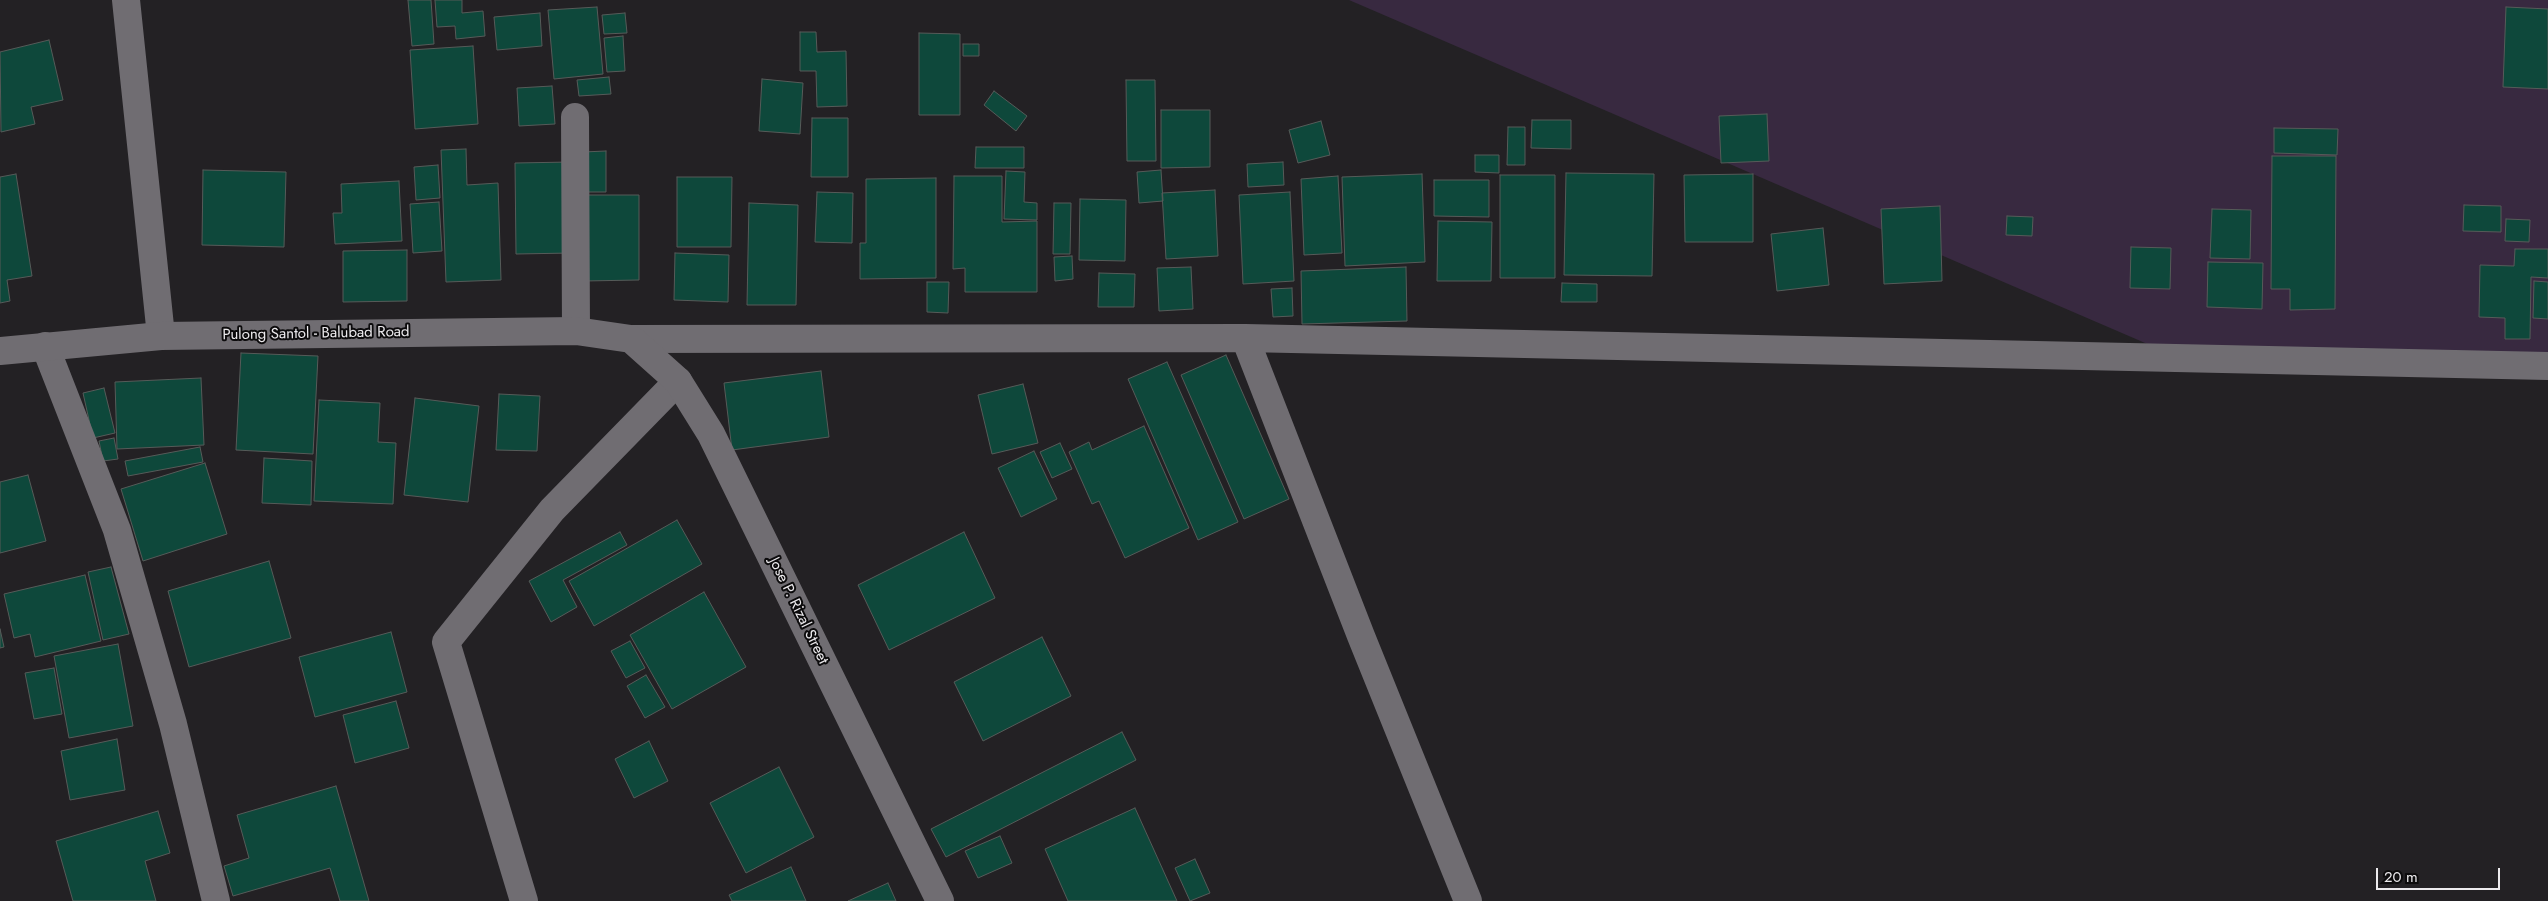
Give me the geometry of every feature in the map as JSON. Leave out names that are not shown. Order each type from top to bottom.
[{"type":"street","points":[[126,0],[161,336]]},
{"type":"street","points":[[575,117],[576,331]]},
{"type":"street","name":"Pulong Santol - Balubad Road","points":[[0,351],[161,336],[576,331],[631,339],[1244,338],[2548,366]]},
{"type":"street","points":[[1244,338],[1360,636],[1468,901]]},
{"type":"street","name":"Jose P. Rizal Street","points":[[631,339],[678,381],[711,434],[940,901]]},
{"type":"street","points":[[46,346],[116,530],[173,724],[216,901]]},
{"type":"street","points":[[524,901],[446,642],[552,510],[678,381]]},
{"type":"shaded area","points":[[1349,0],[2548,0],[2548,364],[2173,355]]},
{"type":"building","points":[[408,0],[431,0],[434,44],[412,46]]},
{"type":"building","points":[[435,0],[462,0],[462,13],[483,11],[485,36],[456,39],[455,26],[437,27]]},
{"type":"building","points":[[597,7],[603,74],[554,79],[548,10]]},
{"type":"building","points":[[2506,7],[2548,9],[2548,89],[2503,87]]},
{"type":"building","points":[[540,13],[542,46],[497,50],[494,17]]},
{"type":"building","points":[[625,13],[627,33],[604,34],[602,15]]},
{"type":"building","points":[[800,32],[816,32],[817,52],[846,51],[847,106],[817,107],[816,71],[800,71]]},
{"type":"building","points":[[919,33],[960,34],[960,115],[919,115]]},
{"type":"building","points":[[623,36],[625,71],[607,72],[604,38]]},
{"type":"building","points":[[49,40],[63,100],[31,107],[35,124],[1,132],[0,52]]},
{"type":"building","points":[[963,44],[979,44],[979,56],[963,56]]},
{"type":"building","points":[[473,46],[478,124],[415,129],[410,50]]},
{"type":"building","points":[[609,77],[611,94],[579,96],[577,80]]},
{"type":"building","points":[[762,79],[803,83],[800,134],[759,131]]},
{"type":"building","points":[[1126,80],[1155,80],[1156,161],[1127,161]]},
{"type":"building","points":[[552,86],[555,124],[519,126],[517,88]]},
{"type":"building","points":[[994,91],[1027,116],[1016,131],[984,105]]},
{"type":"building","points":[[1161,110],[1210,110],[1210,167],[1161,168]]},
{"type":"building","points":[[1767,114],[1769,161],[1721,163],[1719,116]]},
{"type":"building","points":[[812,118],[848,118],[848,177],[811,177]]},
{"type":"building","points":[[1532,120],[1571,120],[1571,149],[1531,148]]},
{"type":"building","points":[[1321,121],[1330,155],[1298,163],[1289,130]]},
{"type":"building","points":[[1508,127],[1525,127],[1525,165],[1507,165]]},
{"type":"building","points":[[2274,128],[2338,129],[2337,155],[2274,153]]},
{"type":"building","points":[[976,147],[1024,147],[1024,168],[975,168]]},
{"type":"building","points":[[466,149],[467,185],[498,183],[501,280],[446,282],[441,150]]},
{"type":"building","points":[[606,151],[606,192],[583,192],[583,152]]},
{"type":"building","points":[[1475,155],[1499,155],[1499,173],[1475,172]]},
{"type":"building","points":[[2272,156],[2336,156],[2335,309],[2290,310],[2290,289],[2271,289]]},
{"type":"building","points":[[571,162],[572,253],[516,254],[515,163]]},
{"type":"building","points":[[1283,162],[1284,185],[1248,187],[1247,164]]},
{"type":"building","points":[[438,165],[440,198],[416,200],[414,167]]},
{"type":"building","points":[[203,170],[286,172],[284,247],[202,245]]},
{"type":"building","points":[[1161,170],[1163,201],[1139,203],[1137,172]]},
{"type":"building","points":[[1006,171],[1025,172],[1024,202],[1037,203],[1037,220],[1004,219]]},
{"type":"building","points":[[1566,173],[1654,174],[1652,276],[1564,275]]},
{"type":"building","points":[[16,174],[32,276],[7,280],[10,301],[0,303],[0,177]]},
{"type":"building","points":[[1422,174],[1425,262],[1345,266],[1342,177]]},
{"type":"building","points":[[1753,174],[1753,242],[1685,242],[1684,175]]},
{"type":"building","points":[[1500,175],[1555,175],[1555,278],[1500,278]]},
{"type":"building","points":[[954,176],[1002,176],[1002,222],[1037,221],[1037,292],[965,292],[965,268],[953,269]]},
{"type":"building","points":[[1338,176],[1342,253],[1304,255],[1301,179]]},
{"type":"building","points":[[677,177],[732,177],[731,247],[677,247]]},
{"type":"building","points":[[936,178],[936,278],[860,279],[860,243],[866,243],[866,179]]},
{"type":"building","points":[[1434,180],[1489,180],[1489,217],[1434,216]]},
{"type":"building","points":[[399,181],[402,241],[335,244],[333,213],[342,213],[341,184]]},
{"type":"building","points":[[1215,190],[1218,256],[1166,259],[1162,193]]},
{"type":"building","points":[[817,192],[853,193],[852,243],[815,242]]},
{"type":"building","points":[[1290,192],[1294,281],[1243,284],[1239,195]]},
{"type":"building","points":[[584,195],[639,195],[639,280],[584,281]]},
{"type":"building","points":[[1080,199],[1126,200],[1125,261],[1079,260]]},
{"type":"building","points":[[439,202],[442,251],[413,253],[410,204]]},
{"type":"building","points":[[749,203],[798,205],[796,305],[747,305]]},
{"type":"building","points":[[1054,203],[1071,203],[1070,254],[1053,254]]},
{"type":"building","points":[[2464,205],[2501,206],[2501,232],[2463,231]]},
{"type":"building","points":[[1940,206],[1942,281],[1884,284],[1881,209]]},
{"type":"building","points":[[2212,209],[2251,210],[2250,259],[2210,258]]},
{"type":"building","points":[[2007,216],[2033,217],[2032,236],[2006,235]]},
{"type":"building","points":[[2506,219],[2530,220],[2529,242],[2505,241]]},
{"type":"building","points":[[1438,221],[1492,222],[1491,281],[1437,281]]},
{"type":"building","points":[[1823,228],[1829,285],[1777,291],[1771,234]]},
{"type":"building","points":[[2131,247],[2171,248],[2170,289],[2130,288]]},
{"type":"building","points":[[2515,249],[2548,249],[2548,278],[2531,277],[2530,339],[2505,339],[2505,318],[2479,317],[2480,265],[2514,266]]},
{"type":"building","points":[[407,250],[407,301],[343,302],[343,251]]},
{"type":"building","points":[[675,253],[729,255],[728,302],[674,300]]},
{"type":"building","points":[[1072,256],[1073,279],[1055,281],[1054,257]]},
{"type":"building","points":[[2208,262],[2263,263],[2262,309],[2207,307]]},
{"type":"building","points":[[1191,267],[1193,309],[1159,311],[1157,268]]},
{"type":"building","points":[[1406,267],[1407,321],[1302,324],[1301,271]]},
{"type":"building","points":[[1099,273],[1135,274],[1134,307],[1098,307]]},
{"type":"building","points":[[2534,281],[2548,282],[2548,319],[2533,318]]},
{"type":"building","points":[[927,282],[949,282],[948,313],[927,312]]},
{"type":"building","points":[[1562,283],[1597,284],[1597,302],[1561,302]]},
{"type":"building","points":[[1292,288],[1293,316],[1273,317],[1271,289]]},
{"type":"building","points":[[241,353],[318,356],[313,454],[236,450]]},
{"type":"building","points":[[1226,355],[1289,499],[1244,519],[1181,375]]},
{"type":"building","points":[[1167,362],[1238,522],[1198,540],[1128,379]]},
{"type":"building","points":[[821,371],[829,437],[732,450],[724,383]]},
{"type":"building","points":[[201,378],[204,445],[117,449],[115,382]]},
{"type":"building","points":[[1023,384],[1038,443],[992,454],[978,395]]},
{"type":"building","points":[[104,388],[115,433],[93,438],[83,393]]},
{"type":"building","points":[[499,394],[540,396],[537,451],[496,450]]},
{"type":"building","points":[[415,398],[479,406],[468,502],[404,495]]},
{"type":"building","points":[[319,400],[380,403],[378,442],[396,443],[393,504],[314,501]]},
{"type":"building","points":[[1144,426],[1189,528],[1125,558],[1099,501],[1092,504],[1069,452],[1089,442],[1092,450]]},
{"type":"building","points":[[114,438],[118,459],[103,461],[99,441]]},
{"type":"building","points":[[1060,443],[1072,469],[1052,478],[1040,452]]},
{"type":"building","points":[[200,447],[203,462],[128,476],[125,461]]},
{"type":"building","points":[[1034,451],[1057,499],[1021,517],[998,468]]},
{"type":"building","points":[[264,458],[312,461],[311,505],[262,503]]},
{"type":"building","points":[[205,463],[227,534],[143,561],[121,489]]},
{"type":"building","points":[[28,475],[46,541],[0,553],[0,482]]},
{"type":"building","points":[[677,520],[702,564],[594,626],[569,581]]},
{"type":"building","points":[[620,532],[627,545],[563,580],[577,607],[551,622],[529,581]]},
{"type":"building","points":[[964,532],[995,598],[889,650],[858,585]]},
{"type":"building","points":[[269,561],[291,638],[189,667],[168,591]]},
{"type":"building","points":[[111,567],[129,634],[103,640],[88,572]]},
{"type":"building","points":[[85,575],[101,641],[35,657],[30,634],[14,638],[4,594]]},
{"type":"building","points":[[704,592],[746,667],[672,709],[630,635]]},
{"type":"building","points":[[0,629],[4,647],[0,648]]},
{"type":"building","points":[[391,632],[407,692],[315,717],[299,657]]},
{"type":"building","points":[[1042,637],[1071,696],[983,741],[954,682]]},
{"type":"building","points":[[630,641],[645,668],[626,678],[611,651]]},
{"type":"building","points":[[118,644],[133,726],[69,738],[54,656]]},
{"type":"building","points":[[54,668],[62,714],[34,719],[25,673]]},
{"type":"building","points":[[646,675],[665,707],[645,718],[627,686]]},
{"type":"building","points":[[396,701],[409,748],[355,763],[343,715]]},
{"type":"building","points":[[1122,732],[1136,760],[946,857],[931,829]]},
{"type":"building","points":[[117,739],[125,790],[70,800],[61,751]]},
{"type":"building","points":[[649,741],[668,781],[634,798],[615,759]]},
{"type":"building","points":[[779,767],[814,837],[746,873],[710,803]]},
{"type":"building","points":[[336,786],[369,901],[340,901],[330,868],[233,896],[224,866],[249,858],[237,815]]},
{"type":"building","points":[[1135,808],[1177,901],[1068,901],[1045,849]]},
{"type":"building","points":[[158,811],[170,853],[145,861],[156,901],[73,901],[56,841]]},
{"type":"building","points":[[1000,836],[1012,863],[978,878],[965,851]]},
{"type":"building","points":[[1195,859],[1210,893],[1190,901],[1175,868]]},
{"type":"building","points":[[791,867],[806,901],[732,901],[729,895]]},
{"type":"building","points":[[888,883],[896,901],[848,901]]}]
